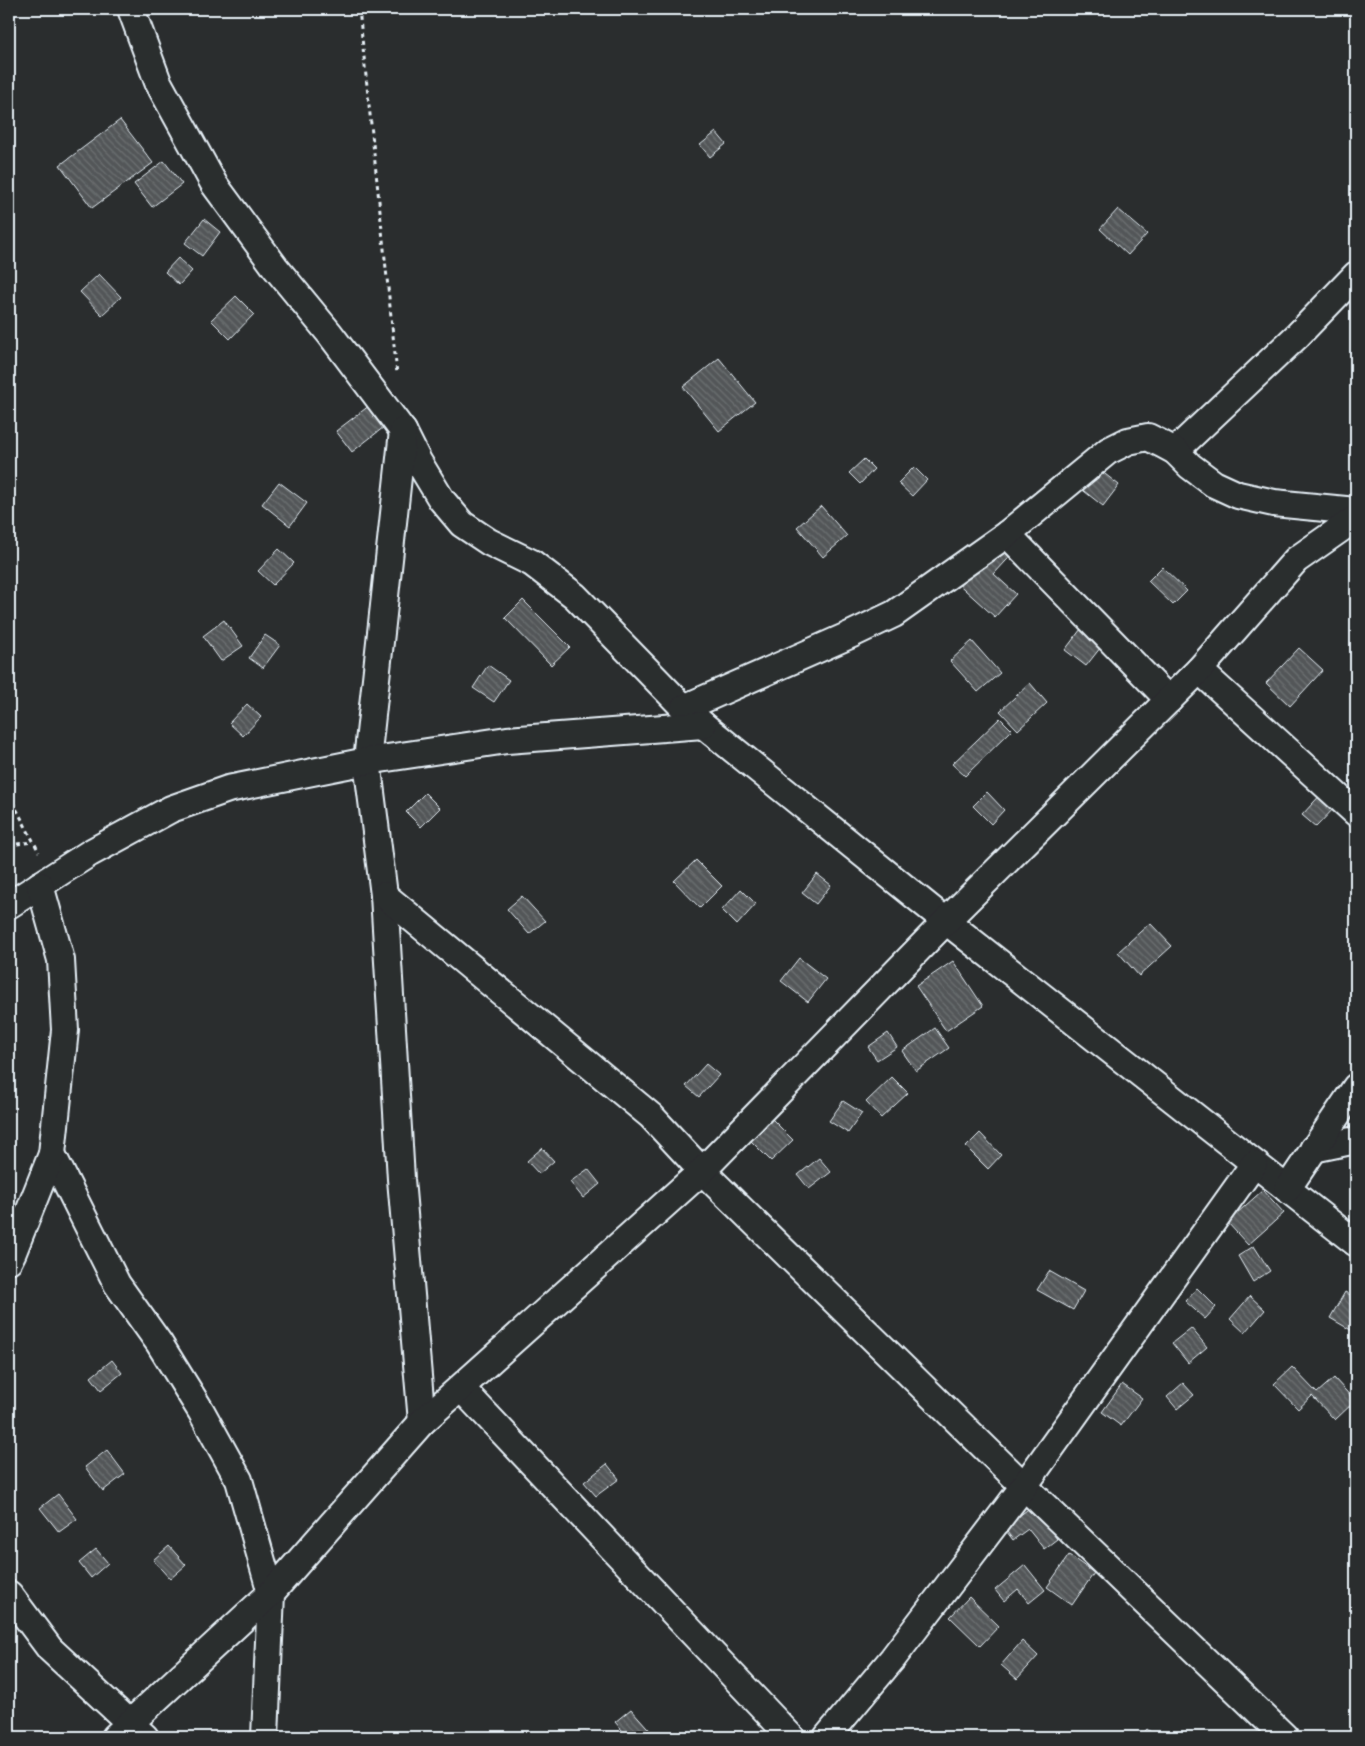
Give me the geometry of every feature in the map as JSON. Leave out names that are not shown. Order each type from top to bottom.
[{"type":"street","points":[[131,9],[158,82],[214,184],[403,432],[418,462],[441,499],[462,524],[489,542],[532,563],[575,596],[684,708],[703,725],[946,921],[1356,1243]]},
{"type":"street","points":[[1175,451],[1297,336],[1356,275]]},
{"type":"street","points":[[403,432],[367,762],[384,895],[401,1179],[422,1422]]},
{"type":"street","points":[[684,708],[894,614],[1007,534],[1108,452],[1128,441],[1148,437],[1175,451],[1190,466],[1214,484],[1238,495],[1274,503],[1356,510]]},
{"type":"street","points":[[9,1594],[50,1649],[130,1733],[271,1593],[422,1422],[702,1171],[946,921],[1199,670],[1296,560],[1356,518]]},
{"type":"street","points":[[1007,534],[1169,700]]},
{"type":"street","points":[[1199,670],[1356,813]]},
{"type":"street","points":[[9,905],[90,853],[170,809],[228,789],[367,762],[507,740],[703,725]]},
{"type":"street","points":[[9,1260],[52,1154],[65,1030],[61,960],[46,881]]},
{"type":"street","points":[[384,895],[651,1116],[702,1171],[1024,1486],[1285,1737]]},
{"type":"street","points":[[1287,1189],[1356,1087]]},
{"type":"street","points":[[1313,1149],[1356,1140]]},
{"type":"street","points":[[52,1154],[117,1284],[159,1343],[202,1411],[239,1480],[271,1593],[265,1737]]},
{"type":"street","points":[[827,1737],[893,1658],[1024,1486],[1254,1164]]},
{"type":"street","points":[[460,1388],[791,1737]]},
{"type":"path","points":[[358,9],[397,382]]},
{"type":"path","points":[[9,795],[33,842],[46,881]]},
{"type":"path","points":[[9,845],[33,842]]},
{"type":"building","points":[[120,120],[153,163],[92,208],[60,165]]},
{"type":"building","points":[[716,132],[726,144],[710,157],[700,145]]},
{"type":"building","points":[[164,161],[182,184],[152,207],[134,184]]},
{"type":"building","points":[[1118,209],[1147,234],[1128,255],[1100,229]]},
{"type":"building","points":[[204,219],[220,232],[202,256],[185,243]]},
{"type":"building","points":[[178,258],[192,271],[179,285],[165,272]]},
{"type":"building","points":[[99,274],[121,297],[102,315],[80,292]]},
{"type":"building","points":[[236,296],[254,314],[230,339],[211,320]]},
{"type":"building","points":[[719,358],[755,402],[719,431],[683,387]]},
{"type":"building","points":[[378,399],[393,420],[352,452],[336,431]]},
{"type":"building","points":[[864,459],[874,469],[860,484],[849,473]]},
{"type":"building","points":[[1091,463],[1119,485],[1103,506],[1075,484]]},
{"type":"building","points":[[914,467],[927,480],[912,496],[898,483]]},
{"type":"building","points":[[279,482],[307,503],[290,526],[262,504]]},
{"type":"building","points":[[821,506],[847,536],[823,557],[797,527]]},
{"type":"building","points":[[999,532],[1017,549],[994,574],[1016,594],[995,617],[954,580]]},
{"type":"building","points":[[279,549],[294,563],[273,585],[258,571]]},
{"type":"building","points":[[1162,567],[1187,591],[1173,605],[1148,581]]},
{"type":"building","points":[[523,600],[570,647],[551,665],[505,618]]},
{"type":"building","points":[[224,620],[243,646],[221,661],[203,636]]},
{"type":"building","points":[[1087,621],[1108,638],[1086,666],[1065,650]]},
{"type":"building","points":[[265,635],[280,645],[263,668],[249,658]]},
{"type":"building","points":[[972,641],[1000,673],[978,692],[950,661]]},
{"type":"building","points":[[1299,648],[1323,670],[1290,706],[1266,683]]},
{"type":"building","points":[[488,665],[509,680],[494,702],[473,688]]},
{"type":"building","points":[[1030,683],[1047,703],[1018,730],[1000,711]]},
{"type":"building","points":[[247,704],[261,717],[243,736],[229,723]]},
{"type":"building","points":[[1000,718],[1012,730],[965,776],[952,764]]},
{"type":"building","points":[[1324,791],[1338,804],[1316,827],[1302,815]]},
{"type":"building","points":[[987,792],[1004,810],[991,824],[973,806]]},
{"type":"building","points":[[425,793],[440,808],[421,827],[406,812]]},
{"type":"building","points":[[696,860],[722,886],[700,908],[674,881]]},
{"type":"building","points":[[817,874],[831,885],[816,904],[802,893]]},
{"type":"building","points":[[741,889],[756,904],[737,925],[722,910]]},
{"type":"building","points":[[522,896],[545,921],[529,934],[507,909]]},
{"type":"building","points":[[1150,923],[1172,946],[1139,976],[1118,952]]},
{"type":"building","points":[[799,958],[826,979],[808,1002],[781,981]]},
{"type":"building","points":[[953,961],[983,1006],[946,1031],[916,986]]},
{"type":"building","points":[[935,1028],[949,1048],[916,1071],[902,1051]]},
{"type":"building","points":[[888,1033],[897,1047],[877,1060],[868,1047]]},
{"type":"building","points":[[706,1064],[719,1075],[699,1097],[686,1086]]},
{"type":"building","points":[[892,1077],[908,1093],[881,1118],[866,1102]]},
{"type":"building","points":[[843,1101],[862,1113],[848,1133],[829,1121]]},
{"type":"building","points":[[767,1114],[793,1140],[771,1161],[745,1135]]},
{"type":"building","points":[[980,1133],[1001,1155],[988,1169],[966,1147]]},
{"type":"building","points":[[542,1148],[554,1161],[539,1174],[527,1161]]},
{"type":"building","points":[[819,1158],[831,1172],[809,1189],[798,1175]]},
{"type":"building","points":[[588,1169],[600,1184],[583,1198],[570,1182]]},
{"type":"building","points":[[1263,1190],[1284,1213],[1248,1245],[1227,1222]]},
{"type":"building","points":[[1254,1246],[1270,1271],[1253,1282],[1238,1256]]},
{"type":"building","points":[[1049,1271],[1084,1291],[1073,1310],[1037,1290]]},
{"type":"building","points":[[1197,1288],[1216,1307],[1205,1319],[1185,1301]]},
{"type":"building","points":[[1345,1292],[1356,1298],[1356,1333],[1330,1318]]},
{"type":"building","points":[[1250,1296],[1265,1310],[1245,1333],[1230,1319]]},
{"type":"building","points":[[1191,1328],[1207,1347],[1188,1363],[1172,1343]]},
{"type":"building","points":[[112,1360],[122,1373],[101,1390],[91,1377]]},
{"type":"building","points":[[1292,1367],[1317,1393],[1334,1378],[1355,1401],[1335,1420],[1312,1396],[1298,1409],[1274,1384]]},
{"type":"building","points":[[1183,1383],[1194,1395],[1177,1409],[1167,1397]]},
{"type":"building","points":[[1122,1384],[1142,1398],[1121,1426],[1102,1412]]},
{"type":"building","points":[[107,1450],[125,1474],[103,1491],[85,1467]]},
{"type":"building","points":[[607,1464],[619,1479],[596,1496],[584,1482]]},
{"type":"building","points":[[58,1494],[77,1519],[59,1532],[40,1508]]},
{"type":"building","points":[[1032,1506],[1057,1539],[1044,1549],[1028,1529],[1013,1540],[1004,1528]]},
{"type":"building","points":[[169,1546],[186,1565],[170,1579],[153,1560]]},
{"type":"building","points":[[96,1549],[108,1563],[91,1578],[79,1563]]},
{"type":"building","points":[[1069,1555],[1094,1573],[1072,1605],[1047,1587]]},
{"type":"building","points":[[1025,1565],[1045,1590],[1029,1603],[1018,1589],[1004,1601],[995,1590]]},
{"type":"building","points":[[969,1597],[999,1626],[980,1646],[950,1617]]},
{"type":"building","points":[[1022,1641],[1038,1656],[1017,1679],[1001,1665]]},
{"type":"building","points":[[631,1709],[654,1735],[651,1737],[628,1737],[615,1722]]},
{"type":"building","points":[[1147,1729],[1157,1737],[1140,1737]]}]
